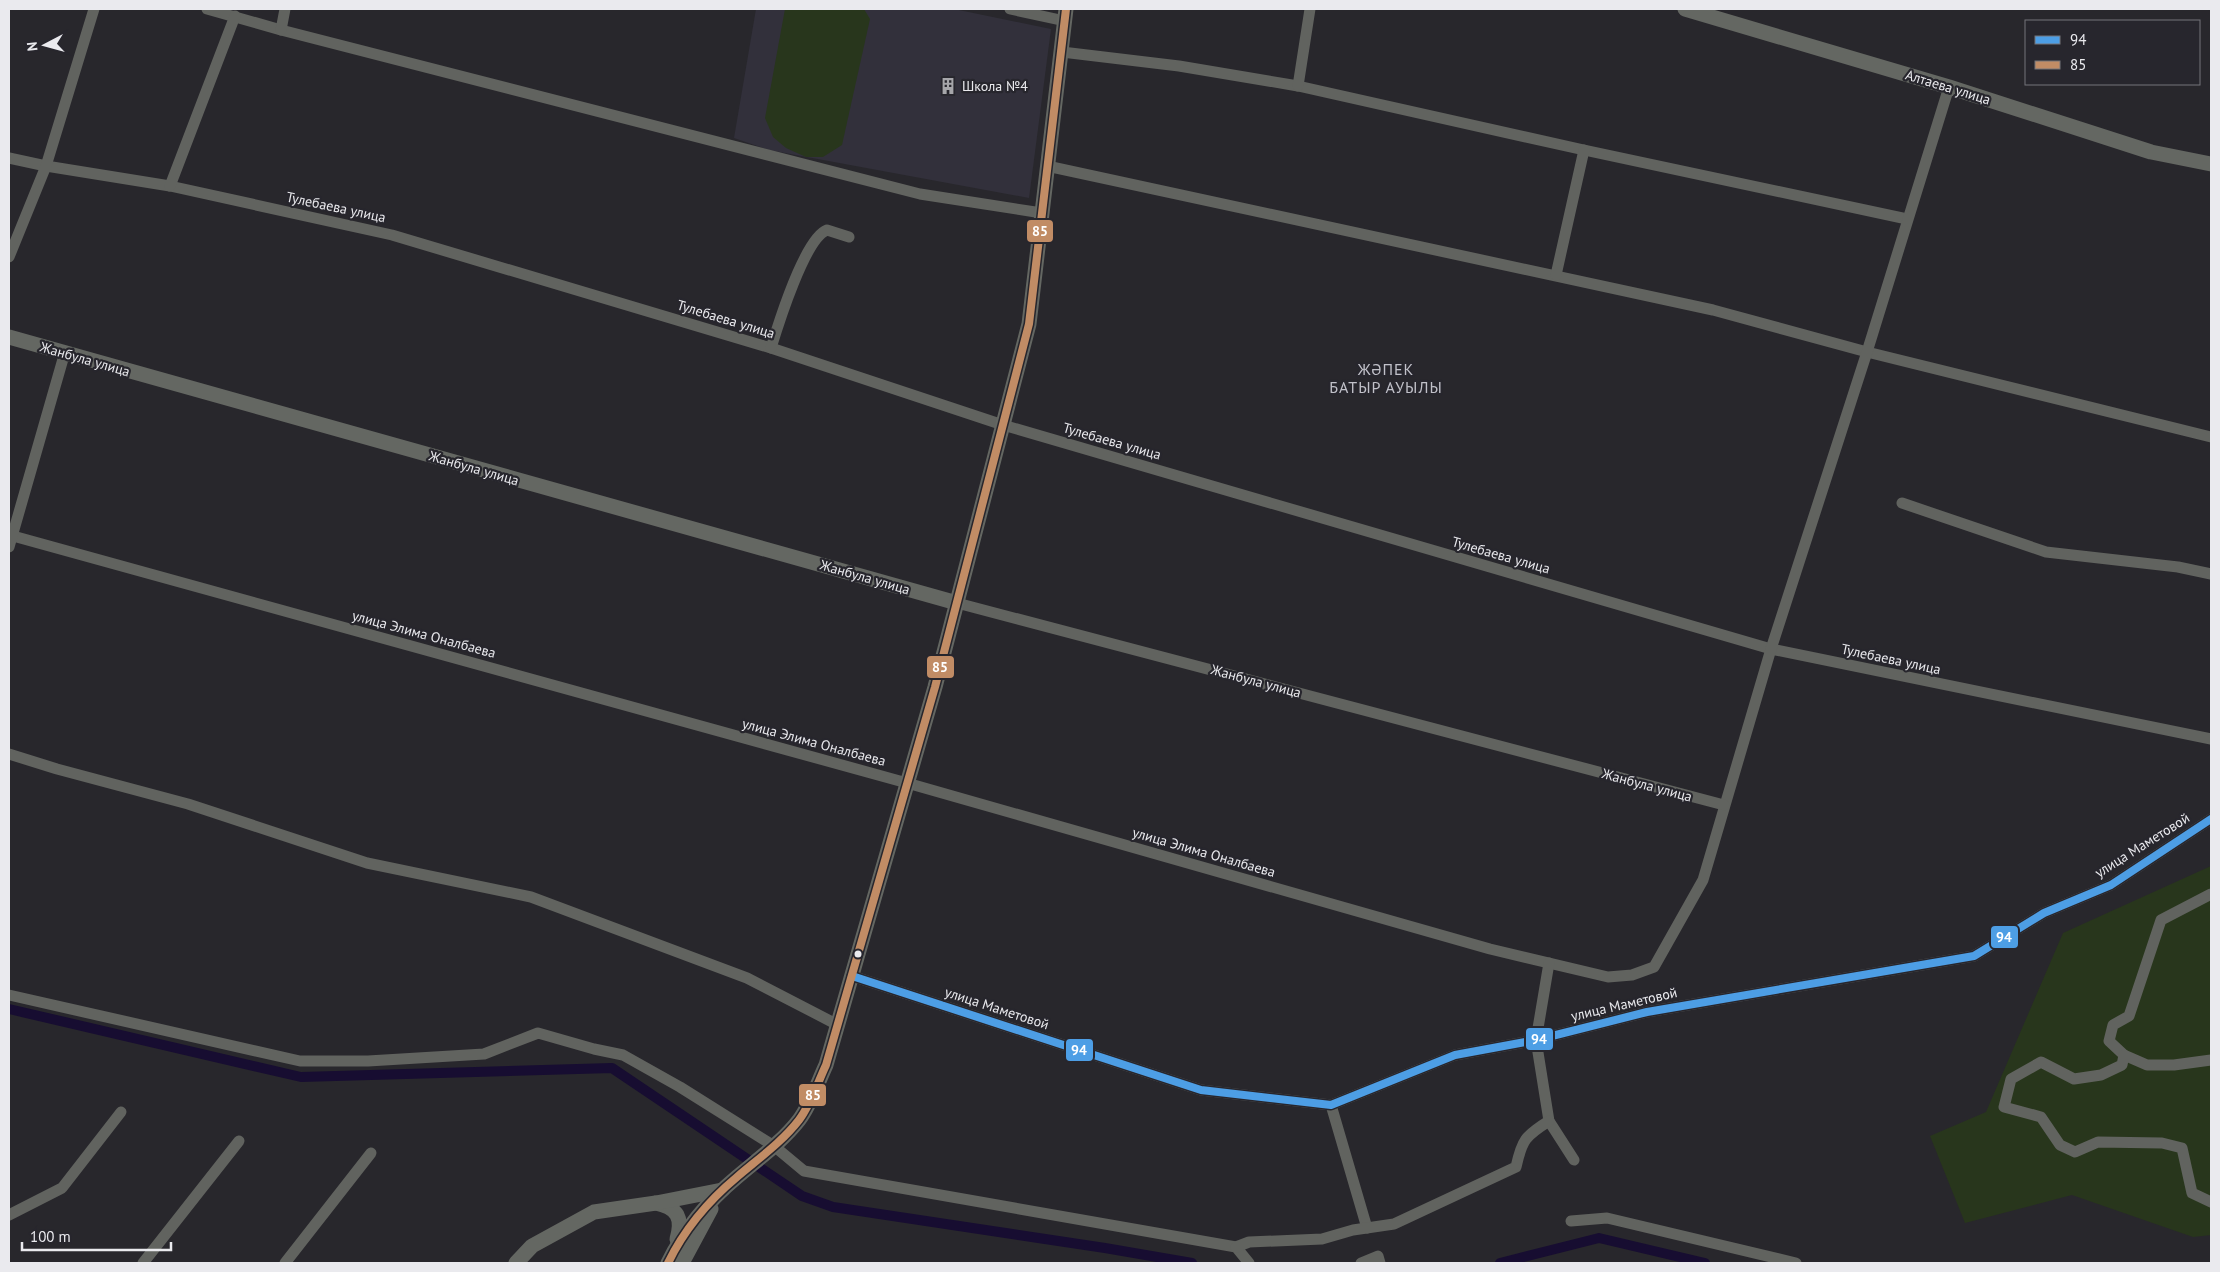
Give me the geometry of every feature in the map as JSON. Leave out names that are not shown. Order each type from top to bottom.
[{"type":"street","points":[[9,257],[46,166],[94,9]]},
{"type":"street","points":[[207,9],[280,30],[920,194],[1042,213]]},
{"type":"street","points":[[280,30],[285,9]]},
{"type":"street","points":[[675,1259],[691,1222],[722,1190],[774,1146],[800,1119],[826,1065],[908,784],[957,603],[1029,324],[1062,52],[1065,15],[1010,9]]},
{"type":"street","points":[[1298,86],[1310,9]]},
{"type":"street","name":"Алтаева улица","points":[[1685,9],[1950,87],[2151,152],[2211,164]]},
{"type":"street","points":[[170,186],[235,16]]},
{"type":"street","points":[[1062,52],[1179,66],[1298,86],[1584,150],[1908,219]]},
{"type":"street","name":"улица Элима Оналбаева","points":[[11,541],[908,784],[1490,949],[1608,977],[1632,975],[1654,966],[1703,880],[1770,649],[1867,352],[1950,87]]},
{"type":"street","points":[[1556,275],[1584,150]]},
{"type":"street","name":"Тулебаева улица","points":[[9,158],[46,166],[170,186],[392,235],[771,348],[1003,425],[1770,649],[2211,739]]},
{"type":"street","points":[[1047,166],[1713,310],[1867,352],[2211,437]]},
{"type":"street","points":[[771,348],[789,295],[818,237],[827,230],[849,237]]},
{"type":"street","name":"Жанбула улица","points":[[9,337],[957,603],[1724,805]]},
{"type":"street","points":[[11,541],[65,352]]},
{"type":"street","points":[[1902,503],[2046,552],[2178,567],[2211,574]]},
{"type":"street","points":[[9,754],[188,804],[367,863],[530,897],[747,978],[838,1024]]},
{"type":"street","name":"улица Маметовой","points":[[852,976],[1201,1090],[1331,1105],[1455,1055],[1536,1040],[1648,1012],[1974,956],[2044,913],[2111,885],[2211,819]]},
{"type":"street","points":[[2211,894],[2161,920],[2129,1016],[2113,1025],[2109,1040],[2124,1055],[2147,1065],[2174,1065],[2211,1060]]},
{"type":"street","points":[[1549,963],[1536,1040],[1549,1121],[1574,1160]]},
{"type":"street","points":[[9,995],[300,1061],[368,1061],[484,1054],[538,1033],[594,1049],[624,1055],[680,1086],[774,1146],[804,1170],[1236,1247],[1249,1242],[1322,1239],[1401,1221],[1516,1167],[1522,1144],[1535,1130],[1549,1121]]},
{"type":"street","points":[[2124,1055],[2122,1065],[2101,1075],[2074,1080],[2041,1062],[2011,1079],[2004,1107],[2042,1117],[2060,1145],[2075,1152],[2098,1142],[2162,1143],[2182,1148],[2192,1194],[2211,1202]]},
{"type":"street","points":[[1331,1105],[1367,1228]]},
{"type":"street","points":[[9,1215],[62,1188],[121,1112]]},
{"type":"street","points":[[143,1263],[239,1141]]},
{"type":"street","points":[[285,1263],[371,1153]]},
{"type":"street","points":[[516,1263],[532,1246],[594,1212],[656,1203],[722,1190]]},
{"type":"street","points":[[656,1203],[672,1208],[679,1218],[680,1227],[675,1259]]},
{"type":"street","points":[[1571,1221],[1607,1218],[1796,1263]]},
{"type":"street","points":[[1236,1247],[1249,1263]]},
{"type":"street","points":[[1361,1263],[1378,1256],[1380,1263]]},
{"type":"shaded area","points":[[756,9],[954,9],[1051,29],[1029,198],[769,150],[734,138]]},
{"type":"green space","points":[[785,9],[864,9],[870,19],[842,145],[823,157],[806,157],[786,148],[773,137],[765,118]]},
{"type":"green space","points":[[2211,866],[2211,1235],[2193,1237],[2072,1195],[1965,1223],[1930,1136],[1986,1112],[2063,933]]},
{"type":"waterway","points":[[9,1009],[301,1077],[612,1068],[802,1196],[833,1207],[1192,1263]]},
{"type":"waterway","points":[[1500,1263],[1599,1238],[1705,1263]]},
{"type":"transit line","name":"85","points":[[668,1263],[689,1227],[706,1206],[726,1186],[777,1143],[799,1120],[811,1100],[826,1065],[935,687],[1029,324],[1066,9]]},
{"type":"transit line","name":"94","points":[[852,976],[1201,1090],[1331,1105],[1455,1055],[1536,1040],[1647,1012],[1974,956],[2044,913],[2111,885],[2211,819]]},
{"type":"place","name":"Школа №4","points":[[948,86]]},
{"type":"district","name":"ЖӘПЕК БАТЫР АУЫЛЫ","points":[[1386,378]]}]
